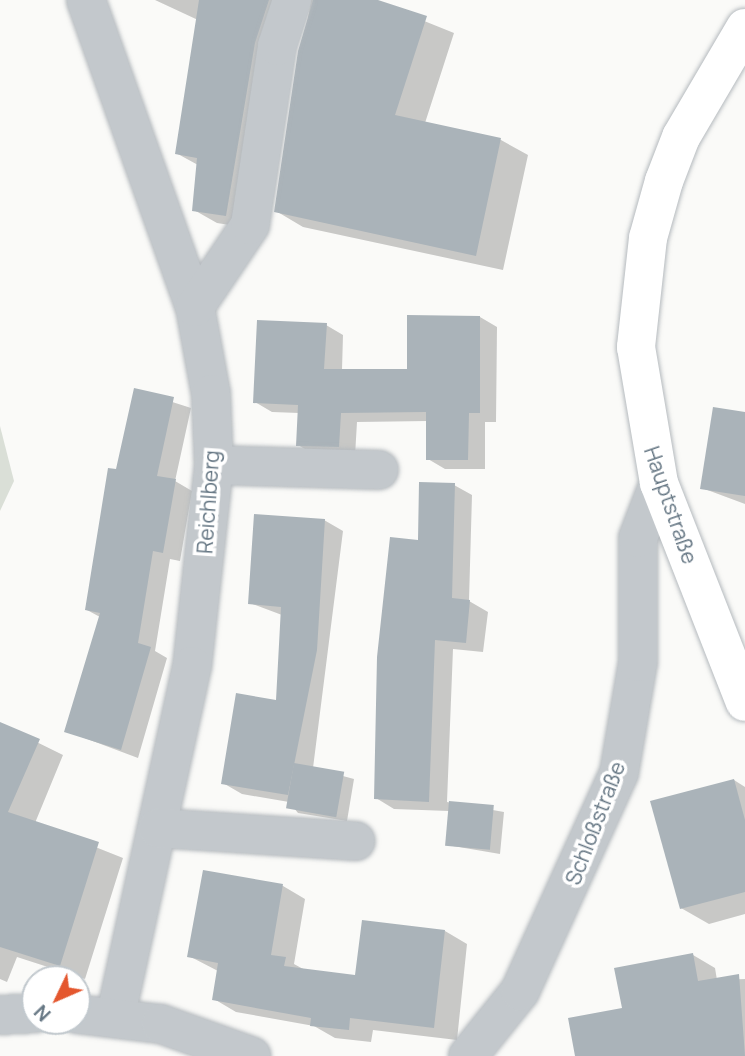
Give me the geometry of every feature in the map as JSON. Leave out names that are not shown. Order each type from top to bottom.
[{"type":"main road","name":"Hauptstraße","points":[[745,28],[681,138],[648,238],[636,347],[659,483],[745,702]]},
{"type":"street","name":"Reichlberg","points":[[86,0],[195,307],[211,394],[214,465],[192,666],[116,1015]]},
{"type":"street","points":[[195,307],[250,225],[277,46],[292,0]]},
{"type":"street","points":[[214,465],[379,470]]},
{"type":"street","name":"Schloßstraße","points":[[468,1056],[520,991],[619,773],[638,662],[638,538],[659,483]]},
{"type":"street","points":[[158,828],[356,841]]},
{"type":"street","points":[[0,1015],[21,1014]]},
{"type":"street","points":[[91,1014],[116,1015],[251,1056]]},
{"type":"shaded area","points":[[0,426],[14,481],[0,511]]},
{"type":"building","points":[[199,0],[269,0],[255,43],[226,216],[192,211],[197,158],[175,154]]},
{"type":"building","points":[[313,0],[378,0],[427,16],[395,115],[501,138],[476,256],[274,212],[298,51]]},
{"type":"building","points":[[407,315],[480,316],[480,413],[469,413],[468,460],[426,460],[426,412],[341,413],[339,447],[296,446],[298,405],[253,403],[257,320],[327,323],[324,369],[407,369]]},
{"type":"building","points":[[134,388],[174,397],[157,476],[176,479],[163,553],[153,551],[138,643],[151,647],[121,750],[64,732],[100,613],[85,610],[108,468],[116,469]]},
{"type":"building","points":[[713,407],[745,412],[745,496],[700,489]]},
{"type":"building","points":[[419,482],[455,483],[452,598],[470,600],[466,643],[435,640],[429,802],[374,799],[377,657],[390,537],[418,540]]},
{"type":"building","points":[[254,514],[325,519],[317,650],[288,795],[221,784],[236,693],[276,700],[281,607],[248,604]]},
{"type":"building","points":[[0,722],[40,739],[8,812],[99,842],[60,965],[0,947]]},
{"type":"building","points":[[294,763],[344,772],[336,817],[286,808]]},
{"type":"building","points":[[734,779],[745,820],[745,892],[680,909],[650,801]]},
{"type":"building","points":[[449,801],[494,805],[490,850],[445,846]]},
{"type":"building","points":[[203,870],[283,884],[271,955],[286,957],[284,966],[355,975],[362,920],[445,930],[434,1028],[350,1018],[349,1030],[310,1026],[311,1018],[212,1000],[218,963],[187,957]]},
{"type":"building","points":[[693,953],[698,981],[739,974],[745,1056],[575,1056],[568,1018],[622,1008],[614,968]]}]
